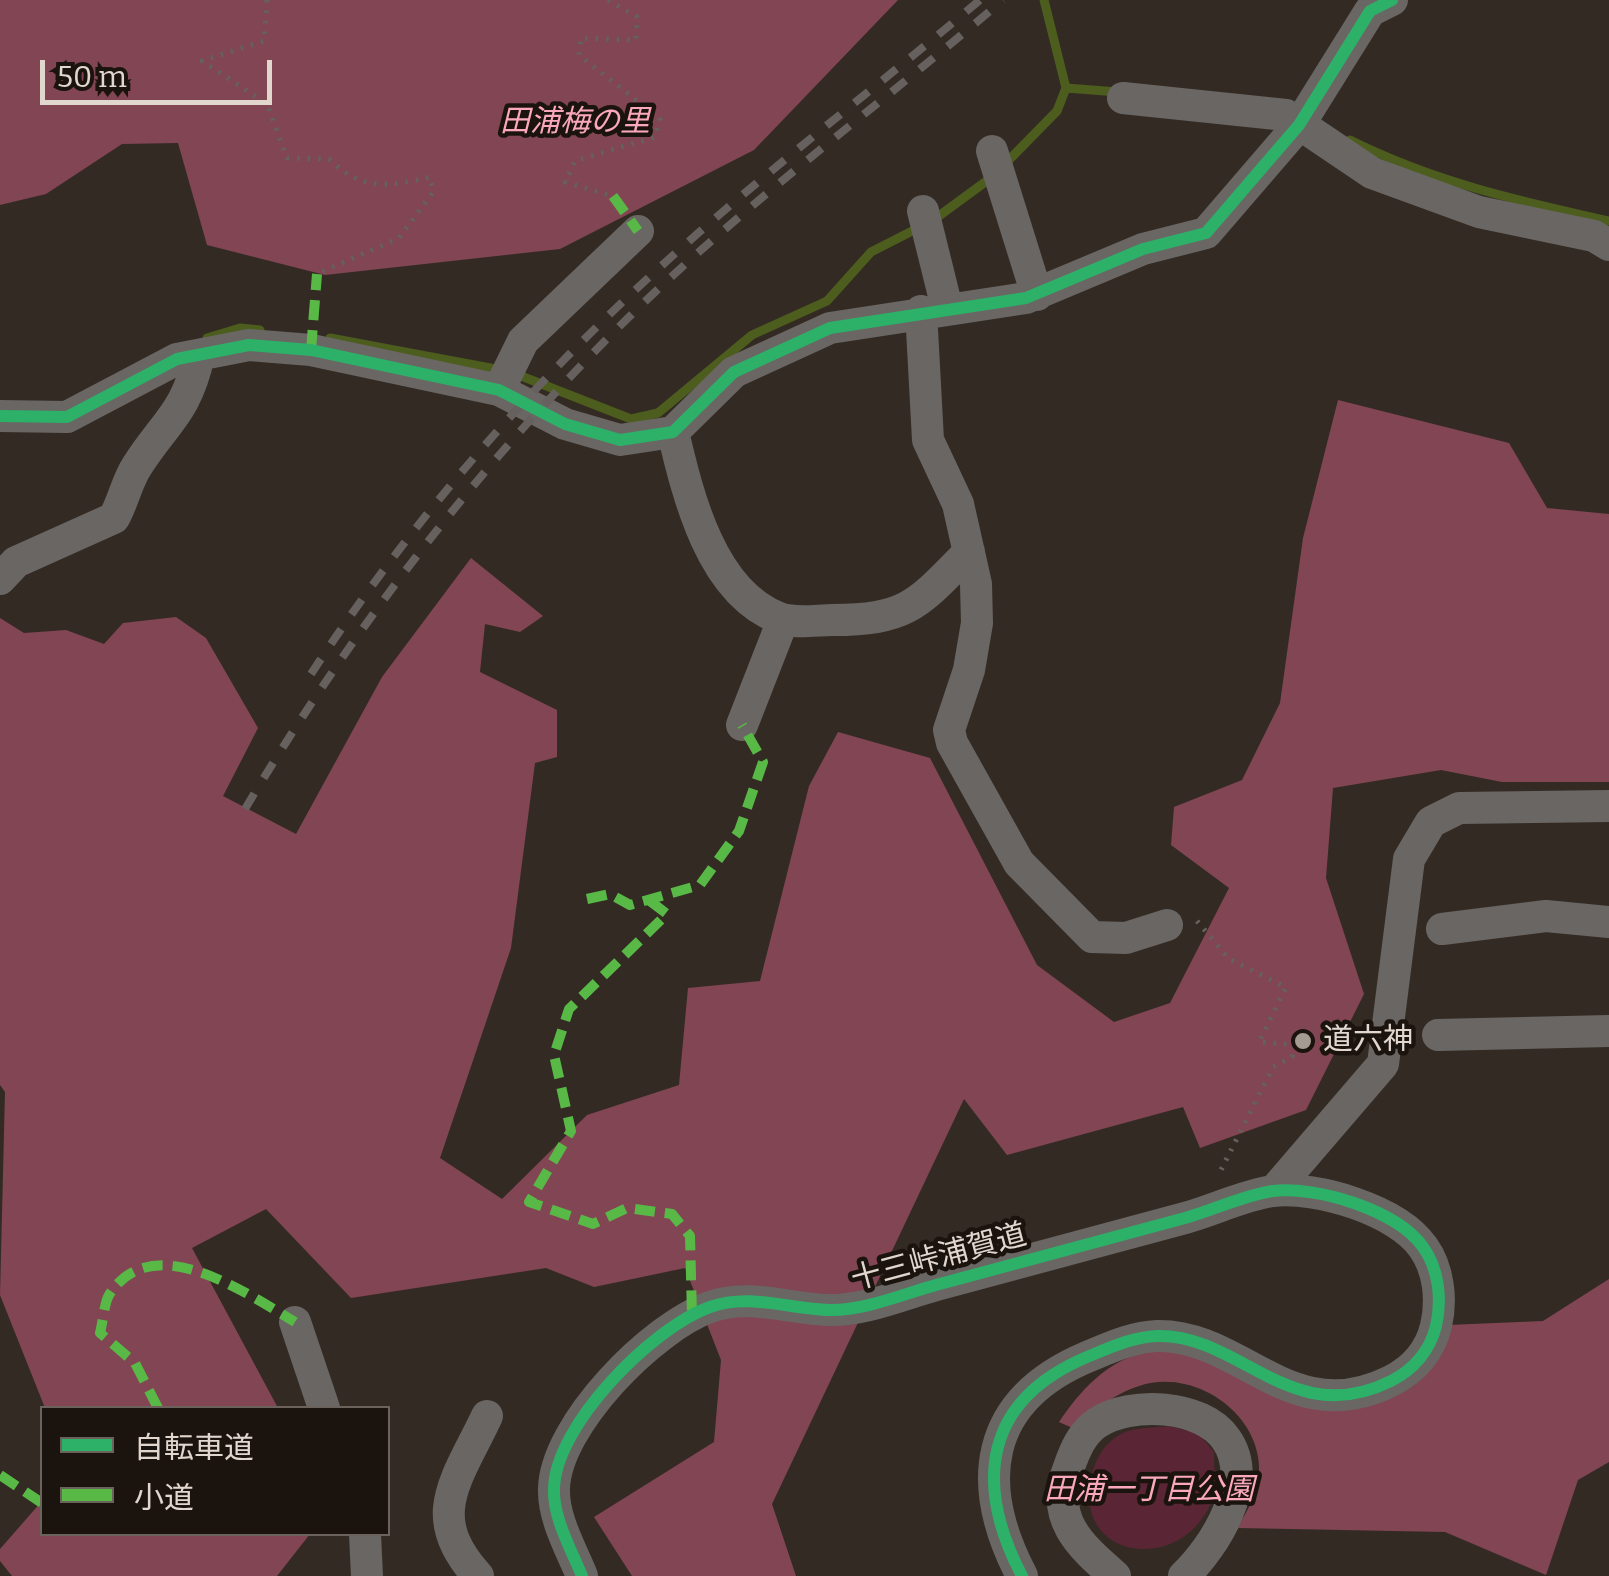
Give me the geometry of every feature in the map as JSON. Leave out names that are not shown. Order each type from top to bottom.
[{"type":"street","points":[[0,416],[67,417],[177,359],[249,345],[310,350],[498,390],[565,424],[620,440],[673,432],[734,372],[830,328],[1037,295],[1143,249],[1206,233],[1300,125],[1375,4]]},
{"type":"street","points":[[1123,98],[1286,115],[1372,173],[1479,212],[1594,236],[1609,245]]},
{"type":"street","points":[[992,151],[1037,295]]},
{"type":"street","points":[[923,211],[934,310],[922,406],[928,440],[958,504],[969,552],[977,623],[969,670],[948,730],[952,744],[1019,863],[1092,936],[1126,938],[1166,924]]},
{"type":"street","points":[[498,390],[523,341],[638,232]]},
{"type":"street","points":[[0,579],[16,562],[114,518],[136,467],[161,439],[192,388],[200,355]]},
{"type":"street","points":[[673,432],[706,537],[723,567],[752,604],[782,620],[882,620],[921,602],[969,552]]},
{"type":"street","points":[[742,725],[782,620]]},
{"type":"street","points":[[1274,1191],[1383,1064],[1409,858],[1430,822],[1459,808],[1609,806]]},
{"type":"street","points":[[1442,929],[1546,916],[1609,922]]},
{"type":"street","points":[[1438,1036],[1609,1031]]},
{"type":"street","points":[[1022,1576],[992,1498],[996,1447],[1016,1408],[1035,1388],[1069,1364],[1134,1340],[1170,1338],[1206,1344],[1286,1386],[1340,1395],[1388,1382],[1424,1355],[1438,1312],[1435,1266],[1422,1244],[1396,1221],[1364,1206],[1274,1191]]},
{"type":"street","name":"十三峠浦賀道","points":[[582,1576],[556,1509],[556,1472],[562,1455],[610,1384],[655,1341],[692,1316],[712,1306],[747,1301],[846,1309],[1274,1191]]},
{"type":"street","points":[[295,1322],[323,1406]]},
{"type":"street","points":[[1115,1576],[1075,1540],[1065,1522],[1062,1486],[1075,1450],[1098,1422],[1130,1411],[1156,1410],[1198,1418],[1217,1429],[1233,1452],[1234,1488],[1220,1530],[1184,1576]]},
{"type":"street","points":[[478,1576],[450,1541],[449,1498],[487,1416]]},
{"type":"street","points":[[365,1536],[367,1576]]},
{"type":"path","points":[[267,0],[264,41],[202,61],[268,104],[286,158],[329,159],[350,179],[392,186],[430,177],[434,192],[399,238],[317,274]]},
{"type":"path","points":[[608,0],[637,17],[636,40],[581,38],[578,54],[660,119],[655,137],[575,160],[565,182],[613,196]]},
{"type":"path","points":[[1166,924],[1188,910],[1228,959],[1286,987],[1259,1042],[1294,1044],[1292,1056],[1273,1066],[1194,1216]]},
{"type":"green space","name":"田浦梅の里","points":[[0,0],[898,0],[754,150],[560,249],[325,275],[207,245],[178,143],[122,144],[46,194],[0,205]]},
{"type":"green space","points":[[1338,400],[1509,443],[1547,508],[1609,514],[1609,782],[1502,782],[1441,770],[1333,788],[1326,878],[1364,994],[1306,1110],[1200,1148],[1183,1107],[1007,1155],[964,1099],[772,1504],[796,1576],[632,1576],[594,1517],[714,1442],[721,1360],[685,1268],[594,1287],[546,1268],[351,1298],[266,1209],[192,1248],[277,1406],[44,1406],[0,1295],[5,1092],[0,1085],[0,618],[24,633],[66,630],[104,644],[123,623],[176,617],[206,638],[258,728],[223,796],[296,834],[382,677],[471,558],[543,616],[520,632],[485,624],[480,672],[557,710],[557,757],[535,763],[511,948],[440,1158],[502,1199],[587,1115],[679,1085],[688,988],[760,981],[809,786],[838,732],[930,758],[1037,965],[1114,1022],[1170,1003],[1229,888],[1171,845],[1174,807],[1242,780],[1280,703],[1303,538]]},
{"type":"green space","points":[[1609,1279],[1609,1462],[1578,1480],[1546,1575],[1445,1532],[1238,1528],[1255,1494],[1259,1469],[1255,1446],[1245,1425],[1229,1407],[1209,1393],[1187,1385],[1163,1382],[1129,1390],[1105,1404],[1077,1430],[1059,1422],[1107,1369],[1147,1352],[1174,1350],[1228,1360],[1334,1400],[1371,1405],[1402,1393],[1422,1379],[1440,1350],[1448,1325],[1543,1321]]},
{"type":"green space","name":"田浦一丁目公園","points":[[1169,1426],[1199,1434],[1214,1452],[1213,1498],[1199,1523],[1179,1540],[1157,1548],[1134,1548],[1113,1541],[1098,1526],[1090,1503],[1096,1462],[1107,1445],[1123,1433]]},
{"type":"green space","points":[[40,1503],[40,1536],[308,1536],[277,1576],[12,1576],[0,1561],[0,1549]]},
{"type":"waterway","points":[[1044,0],[1066,88],[1118,92]]},
{"type":"waterway","points":[[1003,166],[1057,111],[1066,88]]},
{"type":"waterway","points":[[1350,140],[1445,179],[1609,221]]},
{"type":"waterway","points":[[932,221],[992,177]]},
{"type":"waterway","points":[[516,374],[631,419],[658,413],[752,335],[827,301],[871,252],[918,228]]},
{"type":"waterway","points":[[207,338],[240,328],[260,330]]},
{"type":"waterway","points":[[330,338],[501,370]]},
{"type":"railway","points":[[311,674],[351,614],[438,500],[583,340],[724,211],[980,0]]},
{"type":"railway","points":[[245,809],[375,611],[471,488],[576,371],[722,232],[1003,0]]},
{"type":"marked path","points":[[613,196],[638,231]]},
{"type":"marked path","points":[[311,350],[317,274]]},
{"type":"marked path","points":[[587,899],[610,894],[630,905],[700,885],[739,831],[763,762],[742,725]]},
{"type":"marked path","points":[[650,901],[667,914],[569,1009],[554,1055],[571,1131],[529,1202],[593,1224],[627,1208],[672,1214],[690,1236],[692,1316]]},
{"type":"marked path","points":[[157,1406],[135,1363],[100,1333],[109,1295],[127,1275],[149,1266],[200,1272],[295,1322]]},
{"type":"marked path","points":[[0,1475],[40,1502]]},
{"type":"cycle path","points":[[0,416],[67,417],[177,359],[249,345],[311,350],[499,390],[565,424],[620,440],[673,432],[734,372],[830,328],[1026,298],[1143,249],[1206,233],[1299,125],[1370,11],[1392,0]]},
{"type":"cycle path","points":[[582,1576],[554,1500],[559,1464],[571,1436],[589,1409],[636,1356],[687,1318],[710,1307],[740,1301],[829,1310],[856,1308],[1273,1191],[1311,1192],[1355,1203],[1395,1222],[1423,1247],[1436,1275],[1436,1326],[1420,1359],[1391,1381],[1356,1393],[1324,1395],[1295,1388],[1187,1339],[1157,1336],[1112,1347],[1052,1375],[1026,1397],[1008,1421],[998,1448],[994,1478],[997,1509],[1022,1576]]},
{"type":"place","name":"道六神","points":[[1303,1041]]}]
